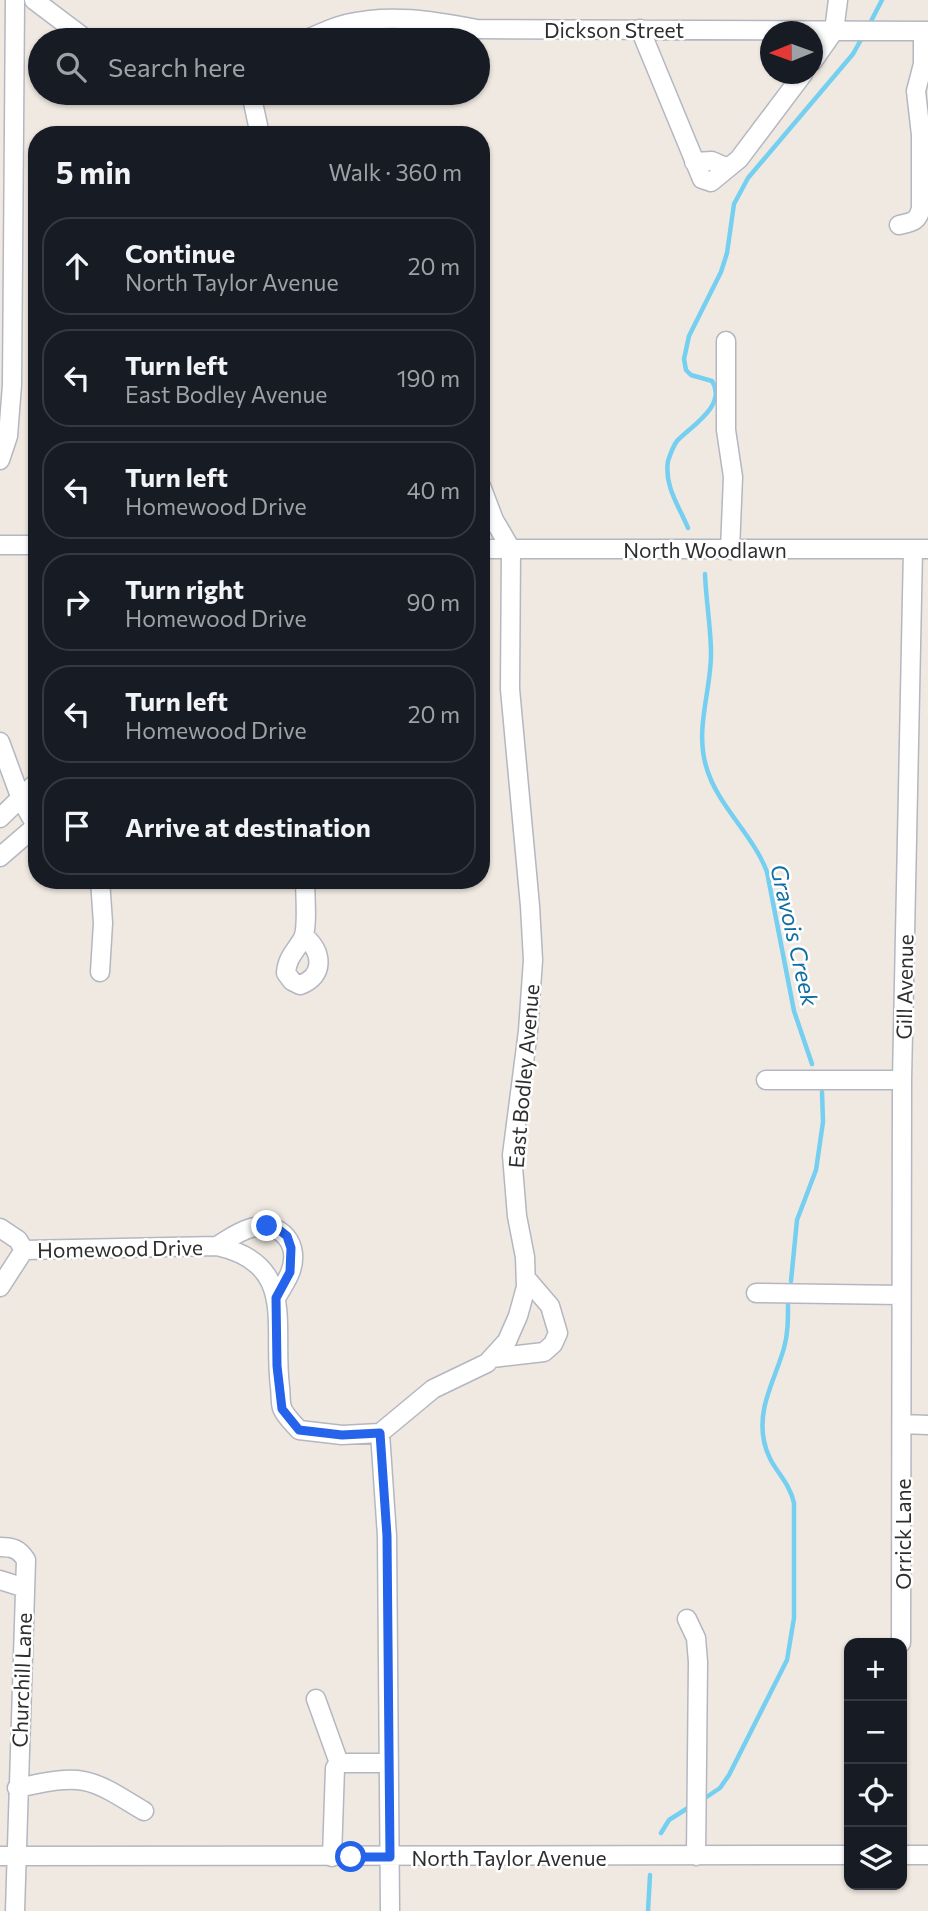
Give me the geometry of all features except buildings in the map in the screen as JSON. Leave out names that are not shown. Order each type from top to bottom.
[{"type":"street","points":[[0,460],[8,436],[12,385],[15,0]]},
{"type":"street","points":[[34,0],[71,28]]},
{"type":"street","points":[[823,47],[834,32],[838,0]]},
{"type":"street","name":"Dickson Street","points":[[333,28],[378,18],[423,19],[472,28]]},
{"type":"street","name":"Dickson Street","points":[[490,29],[925,32]]},
{"type":"street","points":[[640,29],[702,179],[711,182],[739,159],[795,84]]},
{"type":"street","points":[[899,225],[914,222],[919,218],[922,208],[921,135],[916,91],[923,64],[925,32]]},
{"type":"street","points":[[254,105],[258,126]]},
{"type":"street","points":[[726,341],[726,430],[733,477],[730,550]]},
{"type":"street","points":[[490,510],[511,549]]},
{"type":"street","points":[[0,545],[28,545]]},
{"type":"street","name":"North Woodlawn","points":[[490,549],[920,549]]},
{"type":"street","name":"East Bodley Avenue","points":[[380,1433],[433,1389],[487,1363],[492,1358],[508,1341],[526,1287],[525,1257],[517,1216],[512,1155],[528,1031],[533,960],[509,689],[511,549]]},
{"type":"street","name":"Gill Avenue","points":[[903,1424],[902,1080],[920,549]]},
{"type":"street","points":[[0,742],[28,812]]},
{"type":"street","points":[[0,818],[28,792]]},
{"type":"street","points":[[0,857],[28,833]]},
{"type":"street","points":[[100,972],[103,923],[101,889]]},
{"type":"street","points":[[304,936],[305,889]]},
{"type":"street","points":[[766,1080],[902,1080]]},
{"type":"street","name":"Homewood Drive","points":[[217,1246],[250,1228],[267,1226],[278,1229],[287,1236],[291,1248],[290,1272],[276,1298]]},
{"type":"street","name":"Homewood Drive","points":[[0,1228],[18,1240],[24,1250]]},
{"type":"street","name":"Homewood Drive","points":[[24,1250],[217,1246],[237,1251],[256,1263],[271,1279],[276,1298],[277,1366],[282,1409],[299,1430],[342,1435],[380,1433]]},
{"type":"street","name":"Homewood Drive","points":[[0,1287],[24,1250]]},
{"type":"street","points":[[492,1358],[544,1352],[553,1345],[558,1333],[550,1306],[526,1278]]},
{"type":"street","points":[[756,1293],[901,1295]]},
{"type":"street","points":[[903,1424],[928,1424]]},
{"type":"street","name":"Orrick Lane","points":[[901,1638],[903,1424]]},
{"type":"street","points":[[380,1433],[387,1536],[390,1911]]},
{"type":"street","name":"Churchill Lane","points":[[0,1547],[21,1551],[26,1560],[18,1788],[8,1856],[15,1911]]},
{"type":"street","name":"Churchill Lane","points":[[0,1580],[25,1588]]},
{"type":"street","points":[[687,1619],[696,1638],[698,1662],[696,1856]]},
{"type":"street","points":[[316,1699],[339,1763]]},
{"type":"street","points":[[339,1763],[389,1763]]},
{"type":"street","points":[[332,1857],[333,1781],[335,1768],[339,1763]]},
{"type":"street","points":[[18,1788],[83,1780],[144,1811]]},
{"type":"street","name":"North Taylor Avenue","points":[[8,1856],[844,1855]]},
{"type":"street","points":[[907,1855],[928,1855]]},
{"type":"waterway","name":"Gravois Creek","points":[[869,25],[882,0]]},
{"type":"waterway","name":"Gravois Creek","points":[[688,528],[670,487],[668,461],[677,441],[705,415],[715,399],[716,390],[712,381],[691,375],[686,370],[684,359],[689,336],[721,272],[727,253],[734,204],[748,178],[853,54],[863,36]]},
{"type":"waterway","name":"Gravois Creek","points":[[705,574],[711,654],[702,738],[706,766],[718,794],[753,845],[767,872],[794,1011],[812,1064]]},
{"type":"waterway","name":"Gravois Creek","points":[[791,1281],[797,1220],[816,1170],[823,1122],[822,1092]]},
{"type":"waterway","name":"Gravois Creek","points":[[702,1800],[720,1788],[729,1775],[787,1660],[794,1618],[794,1503],[766,1450],[762,1429],[765,1405],[785,1343],[788,1305]]},
{"type":"waterway","name":"Gravois Creek","points":[[661,1833],[669,1820],[691,1806]]},
{"type":"waterway","name":"Gravois Creek","points":[[648,1911],[650,1875]]},
{"type":"route","points":[[267,1226],[278,1229],[287,1236],[291,1248],[290,1272],[276,1298],[277,1366],[282,1409],[299,1430],[342,1435],[380,1433],[387,1536],[390,1857],[351,1857]]}]
